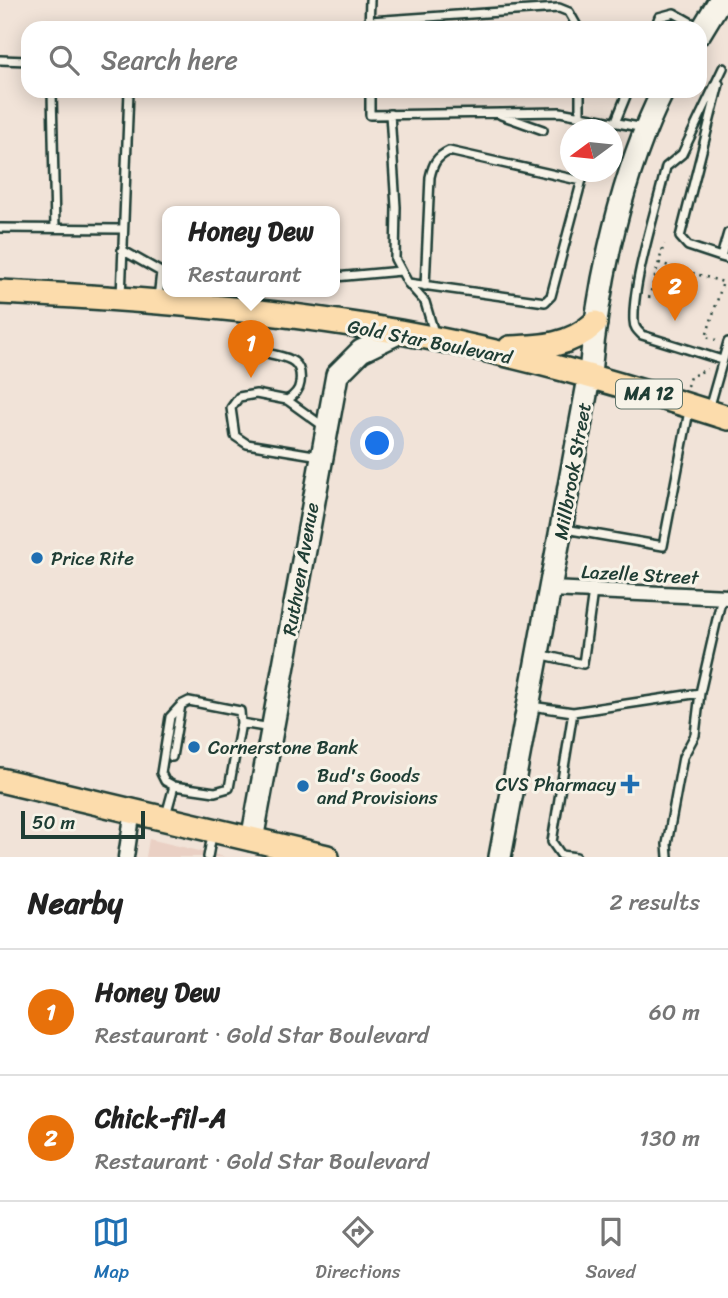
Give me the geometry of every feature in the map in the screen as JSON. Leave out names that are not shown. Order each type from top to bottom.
[{"type":"main road","points":[[707,21],[720,0]]},
{"type":"main road","name":"Millbrook Street","points":[[500,857],[589,376],[595,323],[630,168],[644,128],[659,98]]},
{"type":"main road","name":"Gold Star Boulevard","points":[[0,292],[157,301],[255,311],[400,332],[481,349],[703,405]]},
{"type":"main road","points":[[481,349],[560,344],[579,336],[595,323]]},
{"type":"main road","name":"Ruthven Avenue","points":[[251,840],[337,375],[361,351],[400,332]]},
{"type":"main road","points":[[0,780],[133,810],[314,856]]},
{"type":"street","name":"Lazelle Street","points":[[550,589],[725,597]]},
{"type":"street","points":[[126,857],[133,810]]},
{"type":"lane","points":[[369,21],[370,0]]},
{"type":"lane","points":[[405,21],[559,8],[569,12],[574,21]]},
{"type":"lane","points":[[658,21],[659,17],[674,13],[686,21]]},
{"type":"lane","points":[[0,60],[21,61]]},
{"type":"lane","points":[[726,69],[680,237],[688,246],[725,258],[728,233]]},
{"type":"lane","points":[[722,360],[642,335],[636,329],[634,321],[638,290],[666,167],[682,153],[726,69]]},
{"type":"lane","points":[[52,98],[55,228]]},
{"type":"lane","points":[[120,298],[129,98]]},
{"type":"lane","points":[[370,98],[370,114],[580,114],[602,119]]},
{"type":"lane","points":[[580,98],[580,114]]},
{"type":"lane","points":[[617,119],[625,98]]},
{"type":"lane","points":[[494,113],[543,130]]},
{"type":"lane","points":[[390,114],[396,208],[395,259],[408,283],[425,302],[436,340]]},
{"type":"lane","points":[[623,124],[644,128]]},
{"type":"lane","points":[[425,286],[430,177],[433,163],[442,154],[449,151],[560,176]]},
{"type":"lane","points":[[408,283],[545,302],[551,296],[582,182]]},
{"type":"lane","points":[[0,228],[123,229]]},
{"type":"lane","points":[[122,250],[162,271]]},
{"type":"lane","points":[[340,277],[401,271]]},
{"type":"lane","points":[[157,301],[162,280]]},
{"type":"lane","points":[[255,311],[254,343],[258,348],[291,360],[300,372],[300,385],[287,400]]},
{"type":"lane","points":[[561,528],[663,546],[703,405],[727,347]]},
{"type":"lane","points":[[321,456],[247,444],[235,436],[231,408],[239,397],[257,394],[287,400],[326,429]]},
{"type":"lane","points":[[538,654],[583,664],[593,591]]},
{"type":"lane","points":[[668,857],[667,844],[683,757],[695,735],[700,693],[725,597]]},
{"type":"lane","points":[[528,705],[573,712],[700,693]]},
{"type":"lane","points":[[189,701],[236,709],[241,719],[226,790],[215,792],[171,786],[161,773],[170,717],[181,705],[189,701]]},
{"type":"lane","points":[[172,757],[181,705]]},
{"type":"lane","points":[[573,712],[552,842],[561,855],[576,857]]},
{"type":"lane","points":[[241,719],[272,729]]},
{"type":"lane","points":[[165,819],[171,786],[169,773]]},
{"type":"lane","points":[[208,857],[213,831]]},
{"type":"path","points":[[648,301],[664,244]]},
{"type":"path","points":[[659,263],[723,282],[706,338],[716,340],[707,369],[690,377],[703,405]]},
{"type":"shaded area","points":[[149,839],[225,857],[146,857]]},
{"type":"place","name":"Chick-fil-A","points":[[675,321]]},
{"type":"place","name":"Honey Dew","points":[[251,378]]},
{"type":"place","name":"Price Rite","points":[[37,558]]},
{"type":"place","name":"Cornerstone Bank","points":[[194,747]]},
{"type":"place","name":"CVS Pharmacy","points":[[630,784]]},
{"type":"place","name":"Bud's Goods and Provisions","points":[[303,786]]}]
